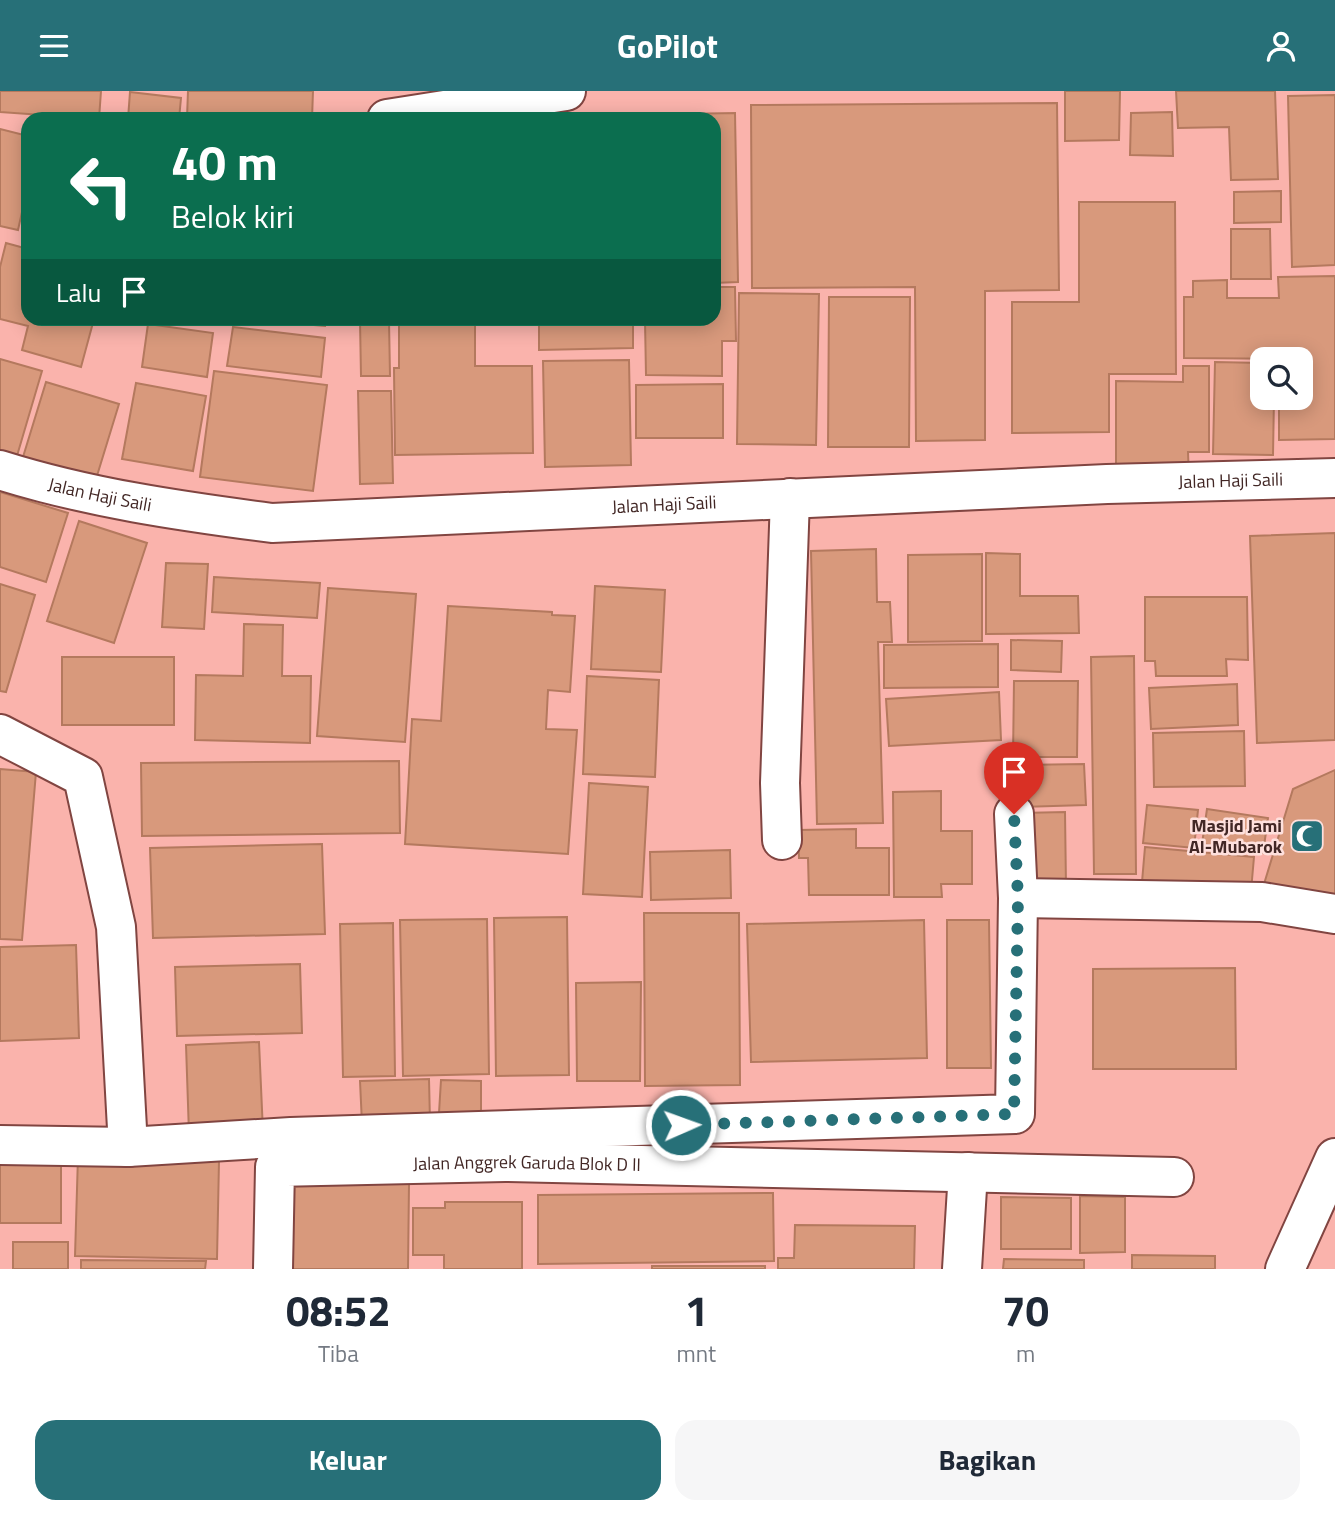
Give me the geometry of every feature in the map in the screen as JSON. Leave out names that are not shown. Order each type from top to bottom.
[{"type":"street","points":[[432,112],[566,91]]},
{"type":"street","name":"Jalan Haji Saili","points":[[0,470],[64,490],[166,509],[272,523],[1269,477],[1335,478]]},
{"type":"street","points":[[782,840],[780,783],[790,498]]},
{"type":"street","points":[[0,734],[83,777],[116,927],[128,1147]]},
{"type":"street","points":[[0,1145],[128,1147],[291,1137],[1014,1114],[1018,898],[1014,814]]},
{"type":"street","points":[[1018,898],[1262,902],[1335,914]]},
{"type":"street","points":[[1285,1269],[1335,1158]]},
{"type":"street","name":"Jalan Anggrek Garuda Blok D II","points":[[273,1269],[275,1167],[505,1162],[1174,1177]]},
{"type":"street","points":[[962,1269],[968,1173]]},
{"type":"building","points":[[0,91],[101,91],[100,112],[0,112]]},
{"type":"building","points":[[188,91],[313,91],[312,112],[187,112]]},
{"type":"building","points":[[1065,91],[1120,91],[1119,140],[1065,141]]},
{"type":"building","points":[[1176,91],[1275,91],[1278,179],[1231,180],[1229,127],[1178,128]]},
{"type":"building","points":[[130,92],[181,98],[180,112],[129,112]]},
{"type":"building","points":[[1335,95],[1335,265],[1292,267],[1288,96]]},
{"type":"building","points":[[1057,103],[1059,290],[985,291],[985,440],[916,441],[915,287],[752,288],[751,105]]},
{"type":"building","points":[[1172,112],[1173,156],[1130,155],[1131,113]]},
{"type":"building","points":[[721,113],[735,113],[738,282],[721,283]]},
{"type":"building","points":[[0,129],[21,134],[21,216],[18,230],[0,226]]},
{"type":"building","points":[[1281,191],[1281,222],[1234,223],[1234,192]]},
{"type":"building","points":[[1079,202],[1175,202],[1176,374],[1109,374],[1109,432],[1012,433],[1012,302],[1079,302]]},
{"type":"building","points":[[1231,229],[1270,229],[1271,279],[1231,279]]},
{"type":"building","points":[[6,243],[21,247],[21,324],[0,319],[0,267]]},
{"type":"building","points":[[1335,276],[1335,439],[1279,440],[1279,410],[1313,410],[1313,347],[1250,347],[1250,359],[1184,358],[1184,297],[1193,297],[1193,281],[1227,280],[1227,298],[1279,298],[1278,277]]},
{"type":"building","points":[[721,287],[735,287],[736,341],[722,341],[722,376],[646,375],[645,326],[721,326]]},
{"type":"building","points":[[739,293],[819,294],[816,445],[737,444]]},
{"type":"building","points":[[829,297],[910,297],[909,447],[828,447]]},
{"type":"building","points":[[28,326],[92,326],[81,367],[22,350]]},
{"type":"building","points":[[148,326],[213,333],[207,377],[142,367]]},
{"type":"building","points":[[360,326],[389,326],[390,376],[361,376]]},
{"type":"building","points":[[399,326],[475,326],[475,366],[532,366],[533,453],[395,455],[394,368],[399,368]]},
{"type":"building","points":[[539,326],[633,326],[633,348],[539,350]]},
{"type":"building","points":[[233,327],[325,338],[321,377],[227,366]]},
{"type":"building","points":[[0,359],[42,371],[14,466],[0,461]]},
{"type":"building","points":[[629,360],[631,465],[545,467],[543,361]]},
{"type":"building","points":[[1215,362],[1250,363],[1250,410],[1274,410],[1273,455],[1213,454]]},
{"type":"building","points":[[1183,366],[1209,366],[1209,452],[1188,452],[1189,478],[1116,478],[1116,381],[1183,382]]},
{"type":"building","points":[[214,371],[327,385],[313,491],[200,477]]},
{"type":"building","points":[[46,382],[119,404],[96,479],[23,457]]},
{"type":"building","points":[[136,383],[206,396],[193,471],[122,459]]},
{"type":"building","points":[[723,384],[723,438],[636,438],[636,385]]},
{"type":"building","points":[[358,391],[391,391],[393,483],[360,484]]},
{"type":"building","points":[[0,492],[68,513],[46,582],[0,567]]},
{"type":"building","points":[[79,521],[147,543],[114,643],[47,621]]},
{"type":"building","points":[[1335,533],[1335,740],[1257,743],[1250,536]]},
{"type":"building","points":[[876,549],[877,602],[890,602],[892,642],[878,642],[883,823],[817,824],[811,551]]},
{"type":"building","points":[[986,553],[1020,554],[1020,596],[1078,596],[1079,633],[986,634]]},
{"type":"building","points":[[982,554],[982,641],[908,642],[908,555]]},
{"type":"building","points":[[166,563],[208,564],[204,629],[162,627]]},
{"type":"building","points":[[214,577],[320,583],[317,618],[212,612]]},
{"type":"building","points":[[0,584],[35,595],[6,692],[0,691]]},
{"type":"building","points":[[595,586],[665,590],[661,672],[591,669]]},
{"type":"building","points":[[328,588],[416,594],[405,742],[317,736]]},
{"type":"building","points":[[1145,597],[1247,597],[1248,660],[1226,659],[1227,676],[1156,676],[1155,661],[1145,661]]},
{"type":"building","points":[[448,606],[552,612],[552,615],[575,616],[570,692],[548,690],[546,729],[577,730],[568,854],[405,844],[412,719],[441,721]]},
{"type":"building","points":[[244,624],[283,625],[282,676],[311,676],[310,743],[195,740],[196,675],[243,676]]},
{"type":"building","points":[[1011,640],[1062,641],[1061,672],[1011,670]]},
{"type":"building","points":[[998,644],[998,687],[884,688],[884,645]]},
{"type":"building","points":[[1134,656],[1136,874],[1094,874],[1091,657]]},
{"type":"building","points":[[62,657],[174,657],[174,725],[62,725]]},
{"type":"building","points":[[587,676],[659,680],[655,777],[583,774]]},
{"type":"building","points":[[1014,681],[1078,681],[1077,757],[1013,757]]},
{"type":"building","points":[[1237,684],[1238,725],[1151,729],[1149,688]]},
{"type":"building","points":[[999,692],[1001,740],[889,746],[886,699]]},
{"type":"building","points":[[1244,731],[1245,786],[1154,787],[1153,733]]},
{"type":"building","points":[[399,761],[400,833],[142,836],[141,763]]},
{"type":"building","points":[[1084,764],[1086,805],[1021,807],[1020,765]]},
{"type":"building","points":[[0,769],[36,772],[22,940],[0,939]]},
{"type":"building","name":"Masjid Jami Al-Mubarok","points":[[1335,770],[1335,902],[1264,884],[1293,789]]},
{"type":"building","points":[[589,783],[648,787],[642,897],[583,894]]},
{"type":"building","points":[[941,791],[941,831],[972,831],[972,884],[941,884],[942,897],[894,897],[893,792]]},
{"type":"building","points":[[1147,805],[1198,810],[1194,848],[1143,843]]},
{"type":"building","points":[[1207,809],[1268,818],[1263,853],[1202,844]]},
{"type":"building","points":[[1065,812],[1066,887],[1022,887],[1021,813]]},
{"type":"building","points":[[856,829],[856,848],[889,848],[889,895],[809,895],[808,858],[799,858],[798,830]]},
{"type":"building","points":[[322,844],[325,934],[153,938],[150,848]]},
{"type":"building","points":[[1145,847],[1254,857],[1251,891],[1142,882]]},
{"type":"building","points":[[730,850],[731,898],[651,900],[650,852]]},
{"type":"building","points":[[644,913],[739,913],[740,1085],[645,1086]]},
{"type":"building","points":[[567,917],[569,1075],[496,1076],[494,918]]},
{"type":"building","points":[[487,919],[489,1074],[403,1076],[400,920]]},
{"type":"building","points":[[924,920],[927,1058],[751,1062],[747,924]]},
{"type":"building","points":[[947,920],[989,920],[991,1068],[947,1068]]},
{"type":"building","points":[[393,923],[395,1076],[343,1077],[340,924]]},
{"type":"building","points":[[76,945],[79,1038],[0,1041],[0,947]]},
{"type":"building","points":[[300,964],[302,1033],[177,1036],[175,967]]},
{"type":"building","points":[[1235,968],[1236,1069],[1093,1069],[1093,969]]},
{"type":"building","points":[[641,982],[640,1081],[577,1081],[576,983]]},
{"type":"building","points":[[259,1042],[263,1132],[189,1134],[186,1045]]},
{"type":"building","points":[[429,1079],[430,1122],[362,1124],[360,1081]]},
{"type":"building","points":[[441,1080],[481,1081],[481,1113],[439,1113]]},
{"type":"building","points":[[78,1156],[219,1161],[217,1259],[75,1256]]},
{"type":"building","points":[[0,1161],[61,1161],[61,1223],[0,1223]]},
{"type":"building","points":[[279,1183],[409,1184],[408,1269],[278,1269]]},
{"type":"building","points":[[773,1193],[774,1261],[538,1264],[538,1195]]},
{"type":"building","points":[[1080,1196],[1125,1197],[1125,1252],[1080,1253]]},
{"type":"building","points":[[1001,1197],[1071,1198],[1071,1249],[1001,1249]]},
{"type":"building","points":[[445,1202],[522,1202],[522,1269],[444,1269],[444,1255],[413,1255],[413,1208],[445,1208]]},
{"type":"building","points":[[795,1225],[915,1226],[914,1269],[778,1269],[778,1258],[794,1258]]},
{"type":"building","points":[[13,1242],[68,1242],[68,1269],[13,1269]]},
{"type":"building","points":[[1132,1255],[1215,1256],[1215,1269],[1132,1269]]},
{"type":"building","points":[[1004,1259],[1084,1260],[1084,1269],[1003,1269]]},
{"type":"building","points":[[81,1260],[206,1261],[205,1269],[81,1269]]},
{"type":"building","points":[[652,1266],[765,1266],[765,1269],[652,1269]]},
{"type":"place","name":"Masjid Jami Al-Mubarok","points":[[1307,836]]},
{"type":"route","points":[[681,1125],[1014,1114],[1018,898],[1014,814]]}]
